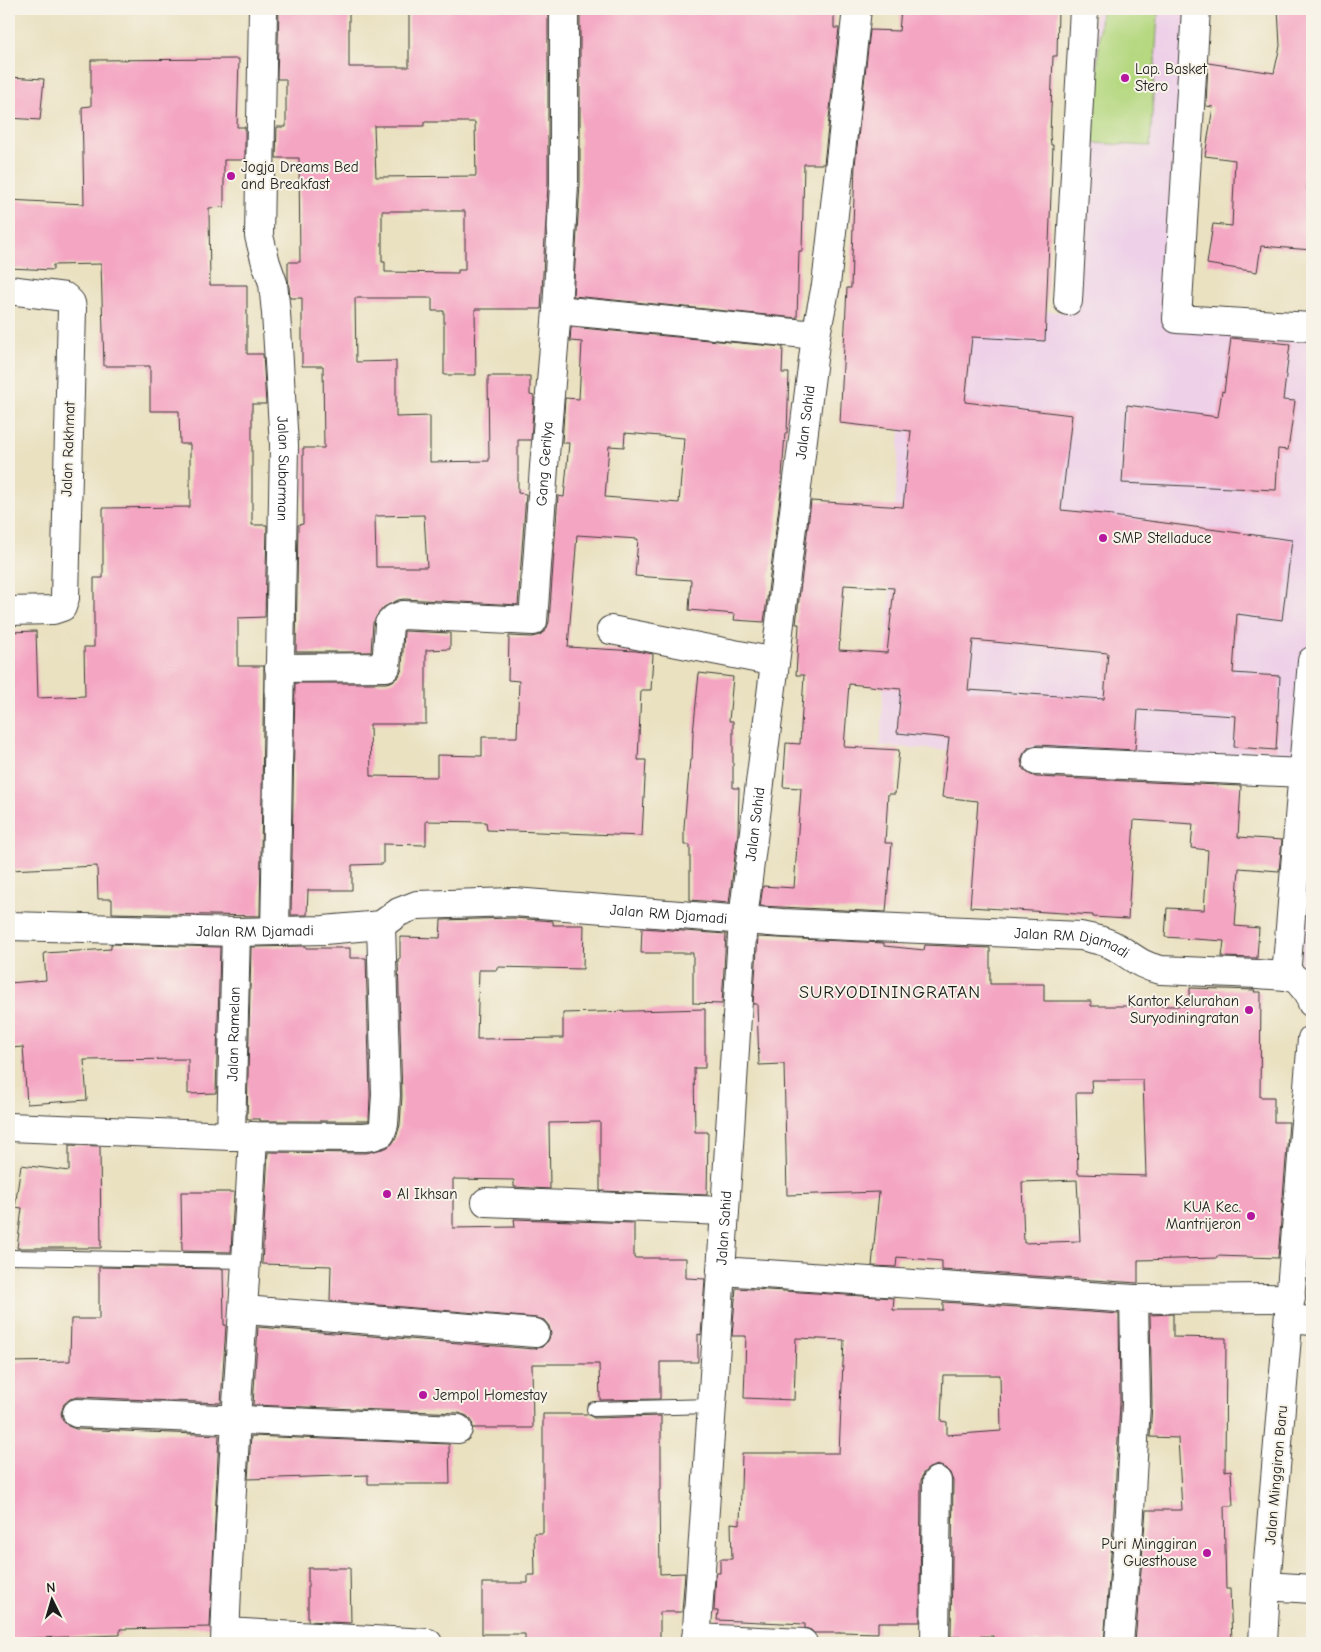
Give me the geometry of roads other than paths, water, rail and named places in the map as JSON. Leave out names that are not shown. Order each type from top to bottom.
[{"type":"street","name":"Jalan Subarman","points":[[263,9],[259,236],[273,283],[276,306],[284,445],[275,931]]},
{"type":"street","name":"Gang Gerilya","points":[[279,668],[386,667],[389,624],[395,618],[403,615],[533,621],[557,310],[564,184],[564,9]]},
{"type":"street","name":"Jalan Sahid","points":[[696,1641],[743,919],[816,335],[826,285],[857,9]]},
{"type":"street","points":[[1068,301],[1084,9]]},
{"type":"street","points":[[1196,9],[1177,319],[1312,327]]},
{"type":"street","name":"Jalan Rakhmat","points":[[9,290],[65,297],[71,303],[72,309],[65,598],[62,607],[53,610],[9,611]]},
{"type":"street","points":[[557,310],[816,335]]},
{"type":"street","points":[[611,630],[775,662]]},
{"type":"street","points":[[1312,661],[1286,976],[1294,978],[1299,982],[1309,994],[1312,1003]]},
{"type":"street","points":[[1036,761],[1303,773]]},
{"type":"street","name":"Jalan RM Djamadi","points":[[9,926],[236,932],[324,930],[381,925],[400,912],[417,905],[514,902],[782,923],[1082,936],[1115,946],[1139,963],[1150,968],[1286,976]]},
{"type":"street","points":[[9,1127],[242,1136],[364,1137],[381,1133],[385,1119],[386,1095],[381,925]]},
{"type":"street","name":"Jalan Ramelan","points":[[226,1638],[235,1420],[247,1261],[236,932]]},
{"type":"street","name":"Jalan Minggiran Baru","points":[[1263,1643],[1266,1586],[1298,1313],[1312,1039]]},
{"type":"street","points":[[486,1202],[725,1212]]},
{"type":"street","points":[[721,1271],[1134,1299],[1298,1313]]},
{"type":"street","points":[[1119,1643],[1129,1529],[1136,1404],[1134,1299]]},
{"type":"street","points":[[244,1310],[535,1333]]},
{"type":"street","points":[[77,1413],[458,1429]]},
{"type":"street","points":[[935,1643],[937,1482]]},
{"type":"street","points":[[1266,1586],[1312,1590]]},
{"type":"street","points":[[226,1638],[428,1643]]},
{"type":"street","points":[[696,1641],[803,1643]]},
{"type":"lane","points":[[9,1257],[247,1261]]},
{"type":"lane","points":[[594,1409],[712,1406]]},
{"type":"place","name":"Lap. Basket Stero","points":[[1125,78]]},
{"type":"place","name":"Jogja Dreams Bed and Breakfast","points":[[231,176]]},
{"type":"place","name":"SMP Stelladuce","points":[[1103,538]]},
{"type":"place","name":"Kantor Kelurahan Suryodiningratan","points":[[1249,1010]]},
{"type":"place","name":"Al Ikhsan","points":[[387,1194]]},
{"type":"place","name":"KUA Kec. Mantrijeron","points":[[1251,1216]]},
{"type":"place","name":"Jempol Homestay","points":[[423,1395]]},
{"type":"place","name":"Puri Minggiran Guesthouse","points":[[1207,1553]]},
{"type":"district","name":"SURYODININGRATAN","points":[[890,992]]}]
